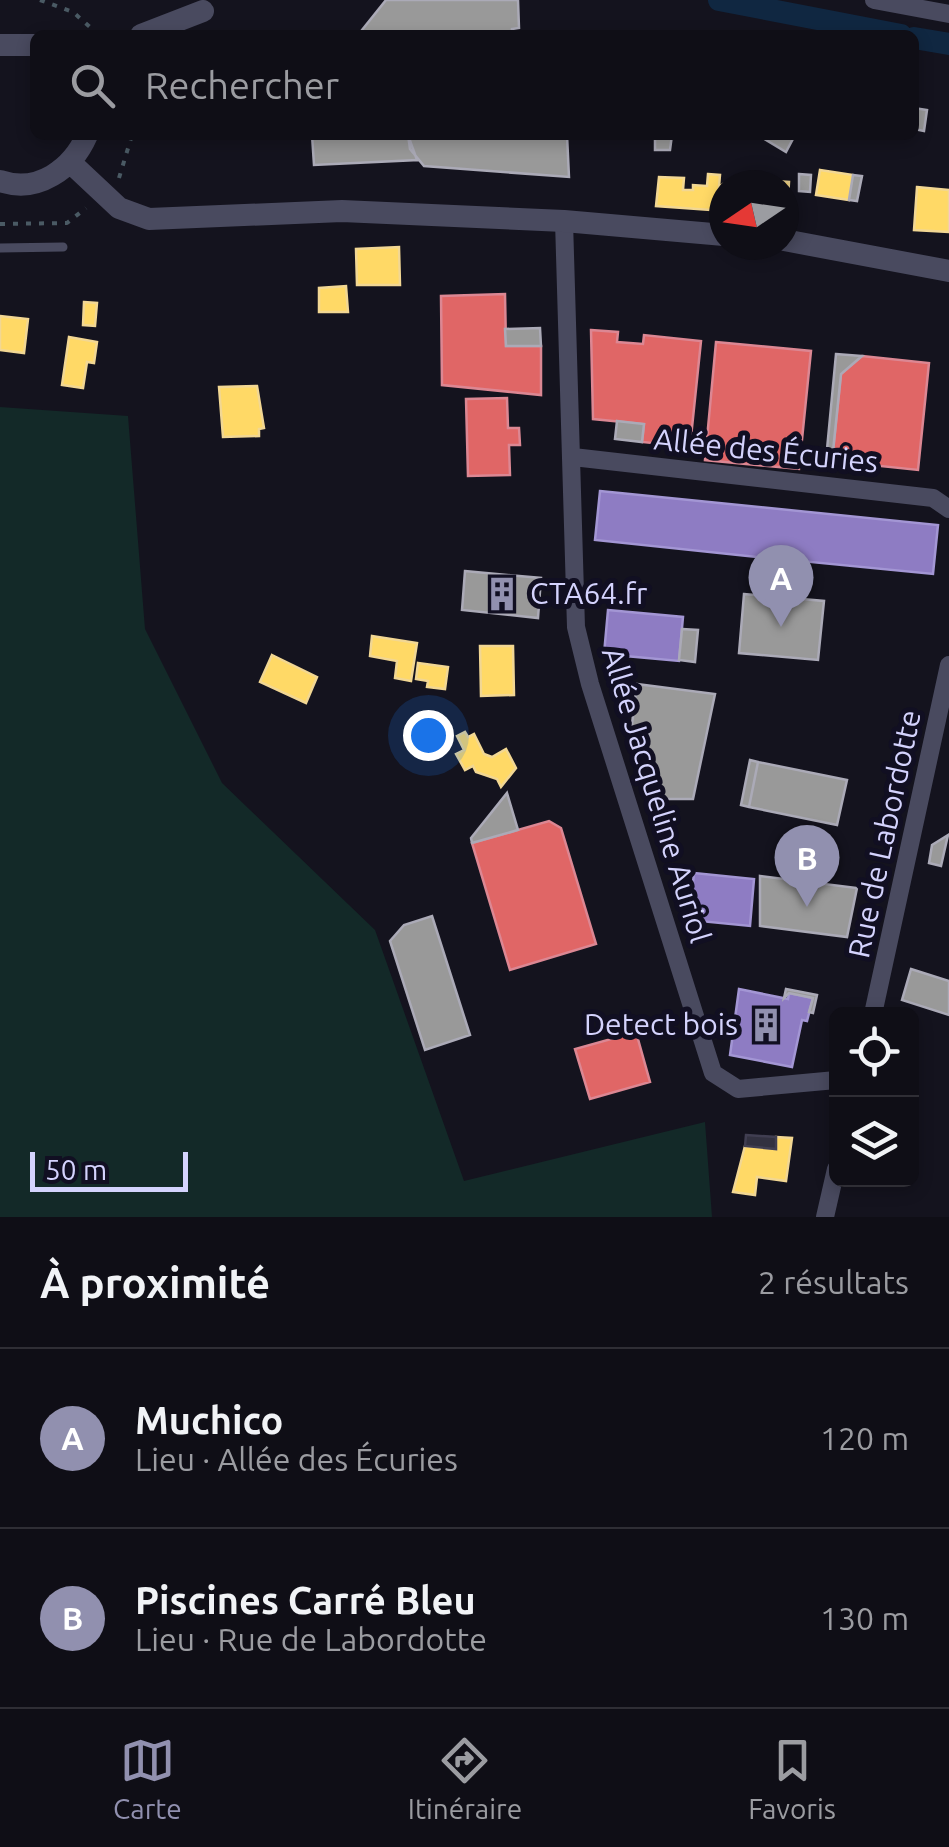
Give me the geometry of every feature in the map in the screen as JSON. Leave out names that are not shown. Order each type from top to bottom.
[{"type":"street","points":[[874,0],[940,8]]},
{"type":"street","points":[[153,30],[211,6]]},
{"type":"street","points":[[180,30],[211,6]]},
{"type":"street","points":[[0,46],[30,44]]},
{"type":"street","points":[[0,181],[30,184],[52,177],[71,163],[85,140]]},
{"type":"street","points":[[71,163],[119,208],[150,219],[342,211],[564,221],[709,234]]},
{"type":"street","name":"Allée Jacqueline Auriol","points":[[564,221],[576,627],[714,1073],[738,1089],[829,1081]]},
{"type":"street","points":[[799,243],[949,271]]},
{"type":"street","name":"Allée des Écuries","points":[[573,457],[934,498],[949,509]]},
{"type":"street","name":"Rue de Labordotte","points":[[875,1007],[949,665]]},
{"type":"street","points":[[825,1217],[832,1187]]},
{"type":"lane","points":[[0,248],[63,247]]},
{"type":"path","points":[[40,0],[73,12],[93,30]]},
{"type":"path","points":[[119,177],[130,140]]},
{"type":"path","points":[[0,224],[67,223],[87,207]]},
{"type":"green space","points":[[0,407],[128,416],[145,629],[222,783],[375,930],[464,1181],[705,1122],[712,1217],[0,1217]]},
{"type":"building: Logements","points":[[820,170],[853,175],[849,200],[816,195]]},
{"type":"building: Logements","points":[[709,174],[709,210],[656,206],[659,177],[684,178],[683,190],[693,190],[693,185],[707,186]]},
{"type":"building: Logements","points":[[917,187],[949,190],[949,232],[914,230]]},
{"type":"building: Logements","points":[[399,247],[400,285],[357,285],[356,249]]},
{"type":"building: Logements","points":[[346,286],[348,312],[319,312],[319,288]]},
{"type":"building: Logements","points":[[84,302],[97,303],[95,326],[83,325]]},
{"type":"building: Logements","points":[[0,316],[28,319],[24,353],[0,350]]},
{"type":"building: Logements","points":[[69,337],[97,342],[94,363],[87,362],[83,388],[62,385]]},
{"type":"building: Logements","points":[[257,386],[264,428],[259,429],[259,436],[223,437],[219,387]]},
{"type":"building: Logements","points":[[372,636],[417,643],[411,681],[395,678],[397,661],[370,656]]},
{"type":"building: Logements","points":[[480,646],[513,646],[514,695],[481,696]]},
{"type":"building: Logements","points":[[272,655],[317,677],[306,703],[260,682]]},
{"type":"building: Logements","points":[[418,663],[448,667],[445,689],[427,687],[428,681],[416,679]]},
{"type":"building: Logements","points":[[465,732],[468,737],[474,734],[484,754],[492,757],[506,749],[516,768],[501,787],[497,779],[476,772],[473,766],[465,770],[456,754],[464,750],[457,736]]},
{"type":"building: Logements","points":[[776,1137],[792,1138],[786,1181],[757,1177],[755,1195],[733,1192],[745,1146],[776,1149]]},
{"type":"building: Commerces","points":[[505,294],[506,346],[541,346],[541,395],[442,385],[441,296]]},
{"type":"building: Commerces","points":[[591,330],[618,332],[617,342],[643,344],[644,335],[701,341],[690,447],[642,442],[644,424],[593,419]]},
{"type":"building: Commerces","points":[[716,342],[811,351],[799,469],[705,460]]},
{"type":"building: Commerces","points":[[862,356],[929,363],[918,470],[832,461],[841,374]]},
{"type":"building: Commerces","points":[[507,398],[508,428],[519,428],[520,445],[509,445],[510,475],[468,476],[466,399]]},
{"type":"building: Commerces","points":[[549,821],[561,828],[596,944],[510,970],[472,843]]},
{"type":"building: Commerces","points":[[636,1032],[650,1082],[590,1099],[575,1049]]},
{"type":"building: Bureaux","points":[[600,491],[938,525],[933,574],[781,559],[780,569],[766,568],[767,558],[595,540]]},
{"type":"building: Bureaux","points":[[608,610],[683,617],[679,661],[604,654]]},
{"type":"building: Bureaux","points":[[694,873],[754,879],[750,926],[689,920]]},
{"type":"building: Bureaux","name":"Detect bois","points":[[739,989],[788,999],[789,993],[813,998],[807,1021],[802,1020],[792,1067],[730,1055]]},
{"type":"building: Industrie","points":[[386,0],[518,0],[519,28],[512,30],[362,30]]},
{"type":"building: Industrie","points":[[919,109],[927,110],[924,131],[919,130]]},
{"type":"building: Industrie","points":[[312,140],[410,140],[417,160],[314,165]]},
{"type":"building: Industrie","points":[[409,140],[567,140],[569,177],[424,166],[410,149]]},
{"type":"building: Industrie","points":[[655,140],[671,140],[670,150],[655,150]]},
{"type":"building: Industrie","points":[[766,140],[792,140],[786,152]]},
{"type":"building: Industrie","points":[[799,174],[811,175],[810,192],[799,191]]},
{"type":"building: Industrie","points":[[853,175],[862,176],[857,201],[849,200]]},
{"type":"building: Industrie","points":[[540,328],[541,346],[506,346],[505,329]]},
{"type":"building: Industrie","points":[[836,354],[862,356],[841,374],[832,461],[826,460]]},
{"type":"building: Industrie","points":[[617,421],[644,424],[642,442],[615,439]]},
{"type":"building: Industrie","name":"CTA64.fr","points":[[465,571],[541,578],[538,618],[462,610]]},
{"type":"building: Industrie","points":[[744,594],[824,601],[818,660],[739,653]]},
{"type":"building: Industrie","points":[[682,629],[698,630],[695,662],[679,660]]},
{"type":"building: Industrie","points":[[637,684],[715,694],[693,799],[647,799],[642,788],[649,734],[631,732]]},
{"type":"building: Industrie","points":[[750,760],[758,762],[749,807],[741,805]]},
{"type":"building: Industrie","points":[[758,762],[847,780],[837,825],[749,807]]},
{"type":"building: Industrie","points":[[507,793],[518,830],[472,843],[471,838]]},
{"type":"building: Industrie","points":[[948,835],[941,866],[929,863],[932,845]]},
{"type":"building: Industrie","points":[[760,876],[857,888],[847,937],[760,926]]},
{"type":"building: Industrie","points":[[432,916],[470,1035],[425,1050],[390,941],[404,925]]},
{"type":"building: Industrie","points":[[911,969],[949,981],[949,1015],[902,1000]]},
{"type":"building: Industrie","points":[[786,989],[817,995],[813,1013],[809,1012],[813,998],[789,993],[784,998]]},
{"type":"building: Autres","points":[[746,1135],[776,1137],[776,1149],[745,1146]]},
{"type":"waterway","points":[[719,0],[875,30]]},
{"type":"waterway","points":[[919,39],[949,44]]},
{"type":"place","name":"CTA64.fr","points":[[502,594]]},
{"type":"place","name":"Muchico","points":[[781,627]]},
{"type":"place","name":"Piscines Carré Bleu","points":[[807,907]]},
{"type":"place","name":"Detect bois","points":[[766,1025]]}]
